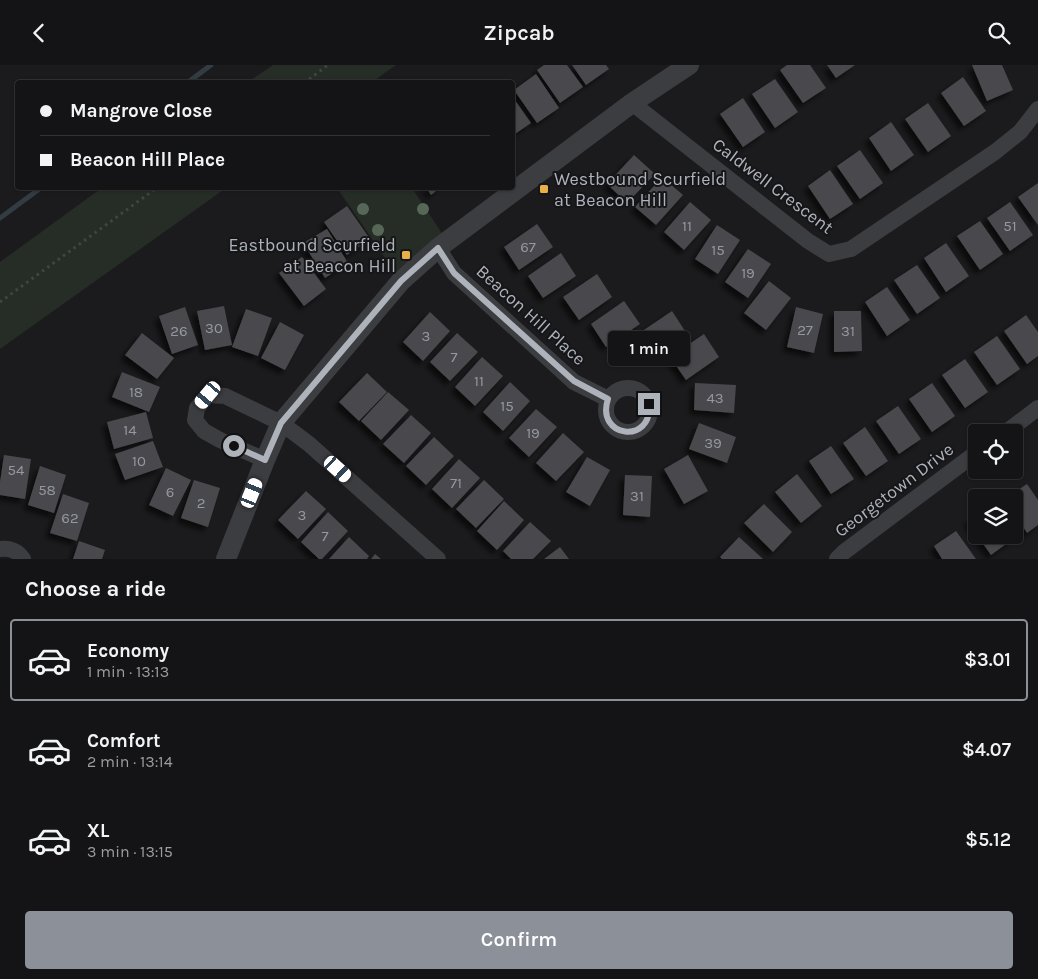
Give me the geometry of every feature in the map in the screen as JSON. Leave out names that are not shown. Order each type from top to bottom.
[{"type":"street","points":[[226,559],[281,423],[401,281],[438,248],[632,103],[689,65]]},
{"type":"street","name":"Caldwell Crescent","points":[[632,103],[808,241],[829,254],[851,249],[995,152],[1020,132],[1038,109]]},
{"type":"street","name":"Beacon Hill Place","points":[[438,248],[454,273],[574,381],[608,399]]},
{"type":"street","points":[[265,460],[204,431],[195,420],[197,408],[208,395],[225,396],[281,423],[309,444],[438,559]]},
{"type":"street","points":[[1017,424],[1038,408]]},
{"type":"street","name":"Georgetown Drive","points":[[837,559],[968,459]]},
{"type":"street","points":[[0,549],[7,548],[13,550],[19,553],[23,559]]},
{"type":"path","points":[[308,80],[328,65]]},
{"type":"path","points":[[0,302],[154,190]]},
{"type":"shaded area","points":[[273,65],[396,65],[375,80],[251,80]]},
{"type":"shaded area","points":[[99,190],[223,190],[0,349],[0,262]]},
{"type":"shaded area","points":[[338,190],[413,190],[447,241],[401,281]]},
{"type":"building","points":[[544,65],[567,65],[583,87],[560,103],[537,70]]},
{"type":"building","points":[[572,65],[606,65],[609,69],[586,85]]},
{"type":"building","points":[[787,65],[810,65],[826,88],[803,103],[780,70]]},
{"type":"building","points":[[827,65],[855,65],[836,78]]},
{"type":"building","points":[[972,65],[1002,65],[1013,90],[987,101]]},
{"type":"building","points":[[536,74],[559,108],[537,123],[515,89]]},
{"type":"building","points":[[963,77],[986,111],[964,126],[941,93]]},
{"type":"building","points":[[775,79],[798,112],[775,128],[752,94]]},
{"type":"building","points":[[743,98],[765,132],[743,147],[720,114]]},
{"type":"building","points":[[515,100],[531,123],[515,134]]},
{"type":"building","points":[[928,103],[951,136],[928,152],[905,119]]},
{"type":"building","points":[[891,122],[914,155],[891,171],[869,138]]},
{"type":"building","points":[[860,150],[883,183],[860,199],[837,166]]},
{"type":"building","points":[[634,155],[655,174],[627,203],[607,184]]},
{"type":"building","points":[[830,170],[853,204],[830,219],[808,186]]},
{"type":"building","points":[[662,177],[683,195],[656,225],[635,207]]},
{"type":"building","points":[[1038,183],[1038,225],[1018,197]]},
{"type":"building","points":[[428,190],[437,190],[431,195]]},
{"type":"building","points":[[690,202],[711,220],[684,250],[664,232]]},
{"type":"building","points":[[1010,202],[1033,235],[1010,251],[987,218]]},
{"type":"building","points":[[347,206],[370,239],[347,255],[324,222]]},
{"type":"building","points":[[980,221],[1003,254],[980,270],[957,236]]},
{"type":"building","points":[[537,224],[553,247],[519,270],[504,247]]},
{"type":"building","points":[[717,225],[740,240],[718,274],[695,259]]},
{"type":"building","points":[[327,229],[348,263],[325,278],[303,243]]},
{"type":"building","points":[[946,243],[969,276],[946,292],[924,258]]},
{"type":"building","points":[[748,249],[771,264],[748,298],[725,282]]},
{"type":"building","points":[[561,253],[576,276],[543,298],[528,276]]},
{"type":"building","points":[[302,257],[326,289],[304,306],[279,273]]},
{"type":"building","points":[[917,265],[940,298],[917,314],[894,280]]},
{"type":"building","points":[[597,274],[612,297],[579,320],[563,297]]},
{"type":"building","points":[[769,281],[791,298],[766,330],[744,313]]},
{"type":"building","points":[[887,287],[910,320],[887,336],[865,302]]},
{"type":"building","points":[[624,301],[640,324],[606,347],[591,324]]},
{"type":"building","points":[[224,306],[232,345],[205,350],[197,311]]},
{"type":"building","points":[[185,307],[198,345],[172,354],[159,316]]},
{"type":"building","points":[[796,307],[823,314],[814,353],[787,347]]},
{"type":"building","points":[[246,309],[272,318],[258,356],[232,347]]},
{"type":"building","points":[[672,311],[687,334],[654,357],[638,334]]},
{"type":"building","points":[[834,311],[861,311],[862,351],[834,352]]},
{"type":"building","points":[[430,312],[450,331],[423,361],[403,342]]},
{"type":"building","points":[[1026,315],[1038,332],[1038,356],[1027,364],[1004,331]]},
{"type":"building","points":[[280,322],[304,335],[285,370],[261,358]]},
{"type":"building","points":[[142,333],[174,358],[157,379],[125,355]]},
{"type":"building","points":[[457,333],[478,352],[450,381],[430,362]]},
{"type":"building","points":[[704,334],[719,357],[686,380],[670,357]]},
{"type":"building","points":[[997,336],[1020,369],[997,385],[974,352]]},
{"type":"building","points":[[482,357],[503,376],[475,406],[455,387]]},
{"type":"building","points":[[965,359],[988,392],[965,408],[942,375]]},
{"type":"building","points":[[122,372],[160,387],[149,412],[112,397]]},
{"type":"building","points":[[367,373],[387,392],[359,421],[339,402]]},
{"type":"building","points":[[510,382],[530,401],[503,431],[483,412]]},
{"type":"building","points":[[695,383],[736,385],[734,413],[694,410]]},
{"type":"building","points":[[932,383],[955,416],[932,432],[909,399]]},
{"type":"building","points":[[388,392],[409,410],[381,440],[361,421]]},
{"type":"building","points":[[898,406],[921,439],[899,454],[876,421]]},
{"type":"building","points":[[536,409],[557,427],[529,457],[509,438]]},
{"type":"building","points":[[146,412],[153,438],[114,449],[107,422]]},
{"type":"building","points":[[411,415],[431,433],[404,463],[383,444]]},
{"type":"building","points":[[699,423],[736,437],[727,463],[689,449]]},
{"type":"building","points":[[865,427],[888,461],[866,476],[843,443]]},
{"type":"building","points":[[563,433],[584,452],[556,481],[536,463]]},
{"type":"building","points":[[434,437],[454,456],[426,485],[406,466]]},
{"type":"building","points":[[153,441],[163,467],[125,480],[115,454]]},
{"type":"building","points":[[831,446],[854,479],[831,494],[809,461]]},
{"type":"building","points":[[4,455],[31,459],[25,499],[0,495]]},
{"type":"building","points":[[688,455],[708,491],[684,504],[664,469]]},
{"type":"building","points":[[587,457],[610,470],[590,506],[566,492]]},
{"type":"building","points":[[459,459],[480,478],[452,508],[432,489]]},
{"type":"building","points":[[40,466],[66,475],[54,513],[28,505]]},
{"type":"building","points":[[166,468],[191,480],[173,516],[149,505]]},
{"type":"building","points":[[797,474],[822,506],[801,523],[775,492]]},
{"type":"building","points":[[625,475],[652,476],[650,517],[623,515]]},
{"type":"building","points":[[194,480],[220,488],[208,527],[181,518]]},
{"type":"building","points":[[484,480],[504,499],[476,528],[456,509]]},
{"type":"building","points":[[1027,484],[1038,500],[1038,525],[1027,533],[1023,527],[1023,489],[1019,489]]},
{"type":"building","points":[[306,491],[326,509],[298,539],[278,520]]},
{"type":"building","points":[[63,494],[89,503],[77,541],[50,533]]},
{"type":"building","points":[[504,501],[524,520],[497,550],[477,531]]},
{"type":"building","points":[[764,504],[792,532],[773,552],[744,523]]},
{"type":"building","points":[[328,512],[348,531],[322,559],[319,559],[301,542]]},
{"type":"building","points":[[530,522],[551,541],[533,559],[511,559],[503,551]]},
{"type":"building","points":[[956,531],[976,559],[942,559],[934,546]]},
{"type":"building","points":[[349,537],[369,556],[367,559],[329,559]]},
{"type":"building","points":[[739,537],[763,559],[722,559],[720,557]]},
{"type":"building","points":[[79,541],[105,550],[102,559],[73,559]]},
{"type":"building","points":[[983,544],[1006,544],[991,555]]},
{"type":"building","points":[[560,547],[569,559],[544,559]]},
{"type":"building","points":[[375,554],[381,559],[371,559]]},
{"type":"waterway","points":[[191,80],[211,65]]},
{"type":"waterway","points":[[0,218],[38,190]]},
{"type":"place","name":"Westbound Scurfield at Beacon Hill","points":[[544,189]]},
{"type":"place","name":"Eastbound Scurfield at Beacon Hill","points":[[406,255]]},
{"type":"route","points":[[234,446],[265,460],[281,423],[401,281],[438,248],[454,273],[574,381],[608,399],[606,414],[614,427],[620,431],[628,432],[642,427],[648,419],[649,404]]}]
